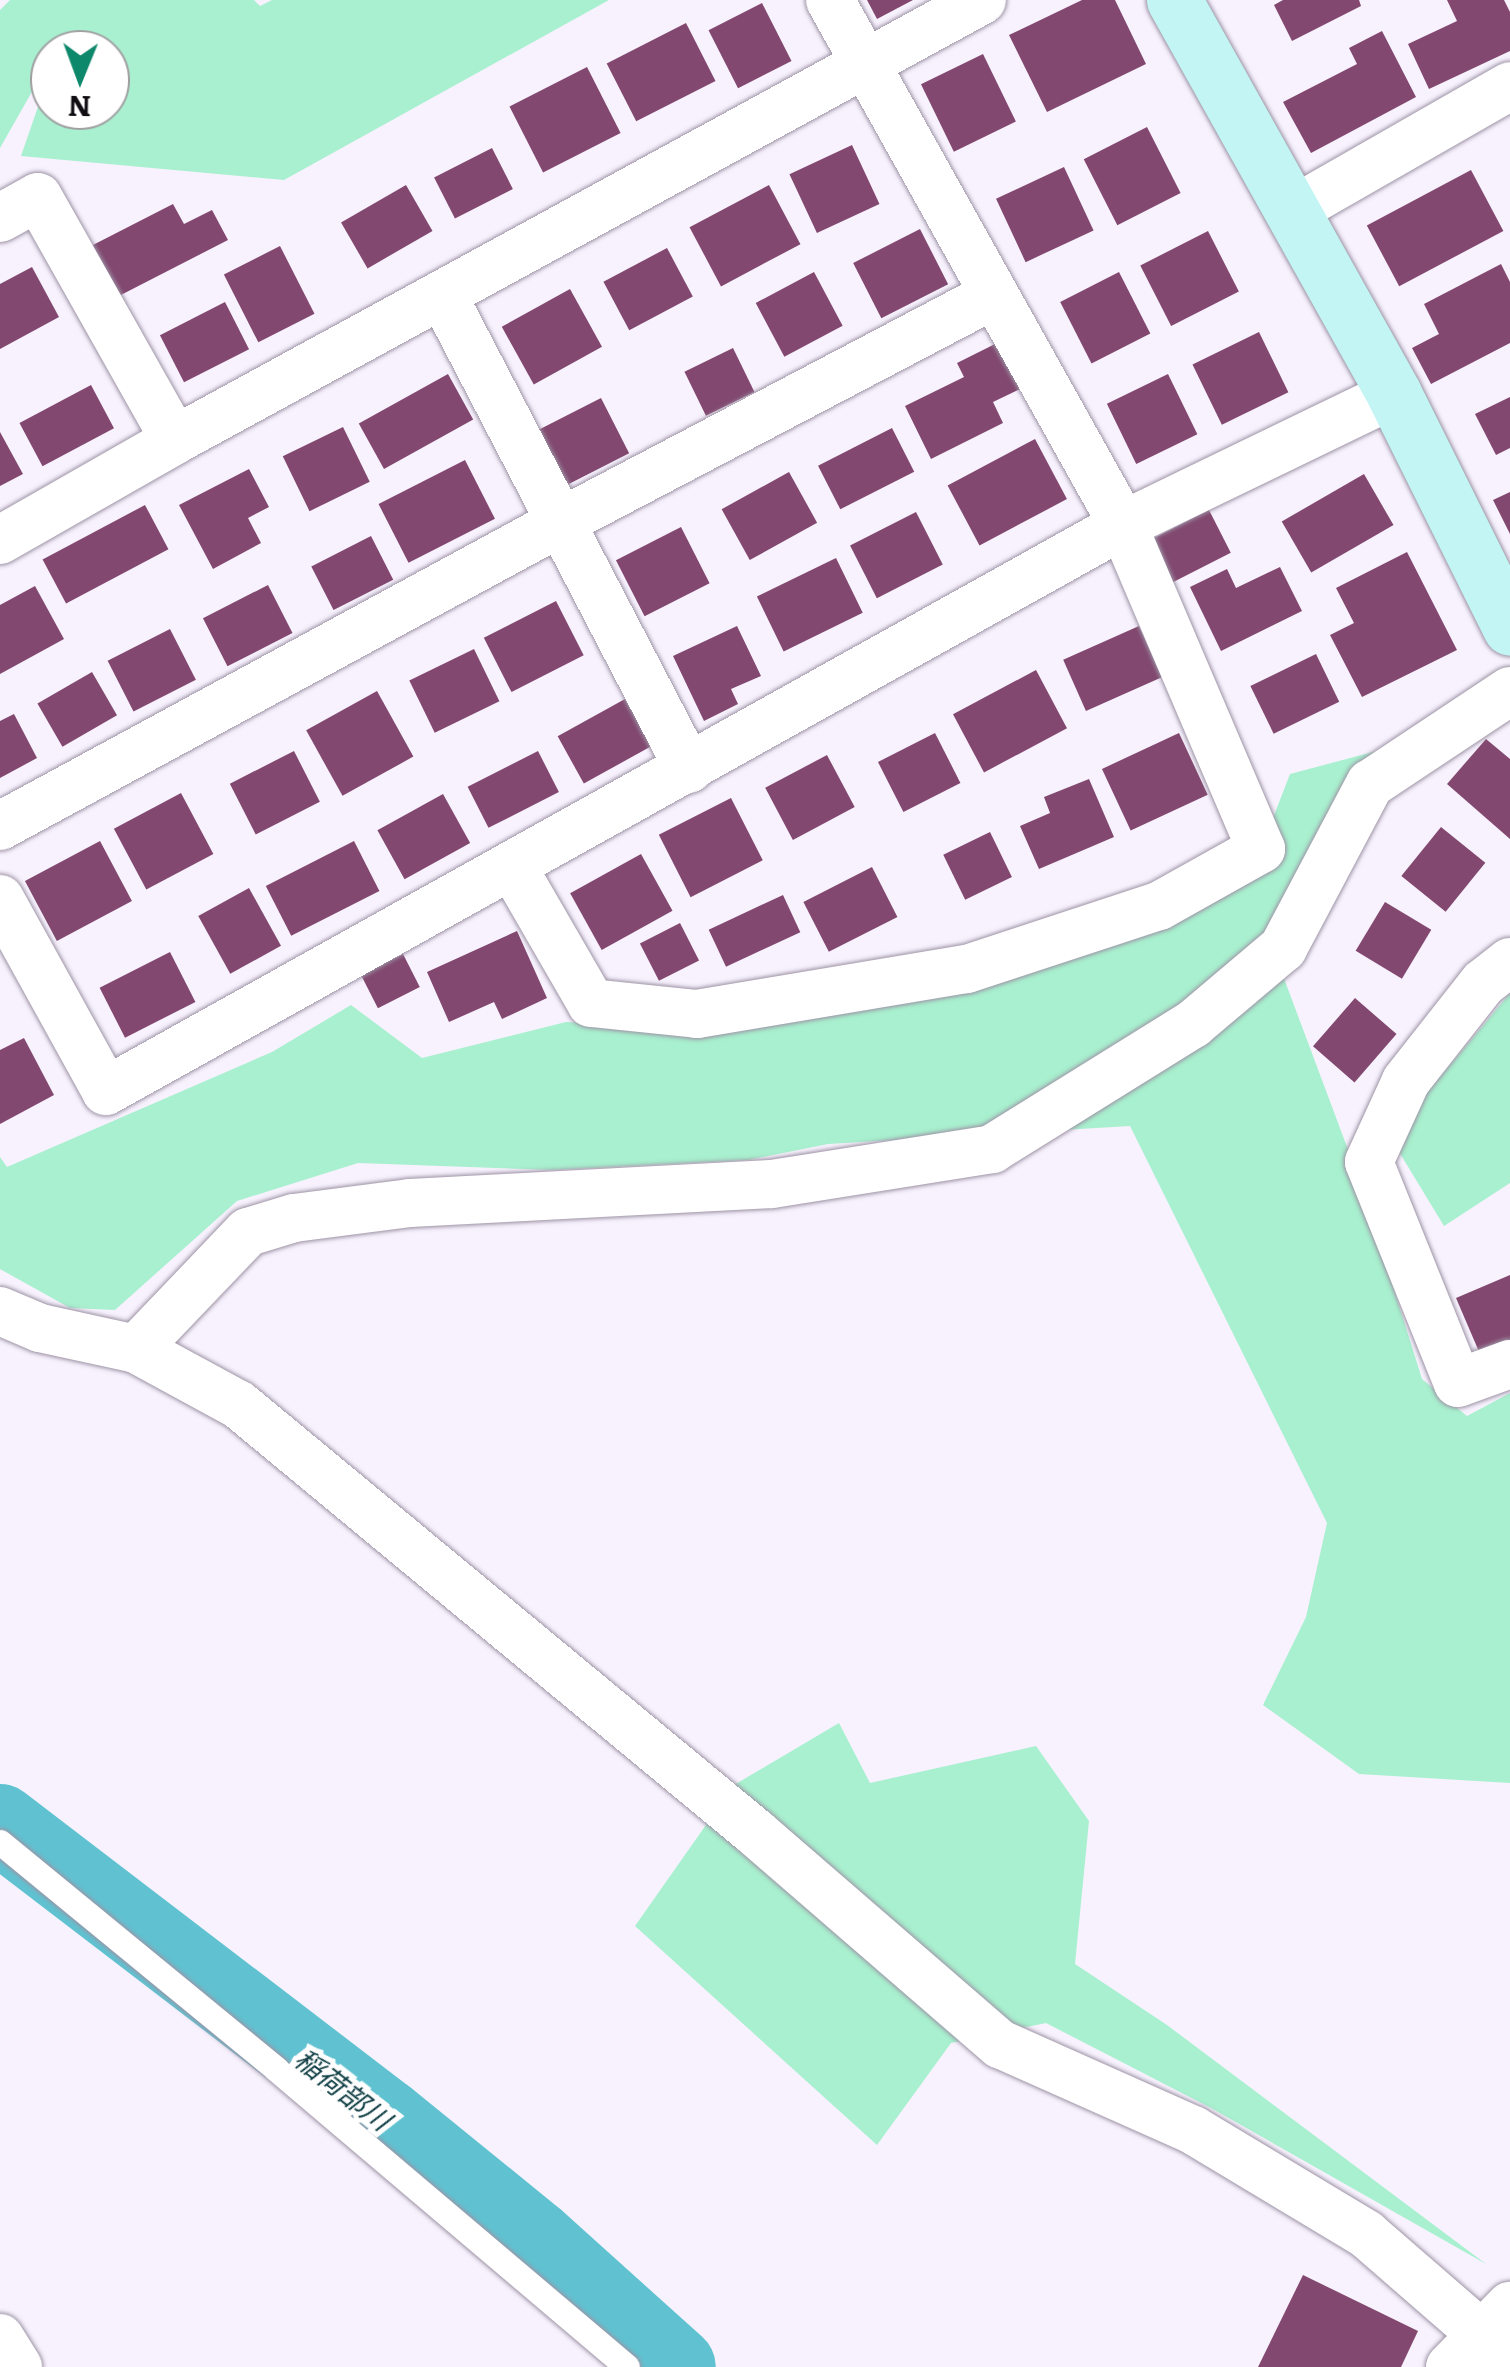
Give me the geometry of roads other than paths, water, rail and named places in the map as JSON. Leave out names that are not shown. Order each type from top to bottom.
[{"type":"street","points":[[512,866],[591,1003],[697,1014],[967,969],[1159,906],[1261,849],[1123,525],[830,0]]},
{"type":"street","points":[[0,540],[175,440],[982,0]]},
{"type":"street","points":[[1174,0],[1394,394],[1510,628]]},
{"type":"street","points":[[1292,211],[1510,86]]},
{"type":"street","points":[[0,218],[38,197],[175,440]]},
{"type":"street","points":[[0,826],[560,522],[994,295]]},
{"type":"street","points":[[443,296],[688,769]]},
{"type":"street","points":[[0,899],[106,1091],[1123,525],[1394,394]]},
{"type":"street","points":[[136,1348],[248,1232],[294,1218],[429,1202],[772,1184],[992,1148],[1193,1024],[1283,948],[1370,784],[1510,691]]},
{"type":"street","points":[[1510,962],[1483,983],[1406,1080],[1368,1162],[1458,1383],[1510,1364]]},
{"type":"street","points":[[0,1311],[40,1328],[136,1348],[238,1405],[756,1833],[1000,2044],[1193,2130],[1350,2224],[1485,2344]]},
{"type":"street","points":[[0,2338],[18,2367]]},
{"type":"lane","points":[[0,1842],[276,2068],[628,2367]]},
{"type":"waterway","name":"稲荷部川","points":[[0,1824],[386,2119],[536,2241],[676,2367]]}]
